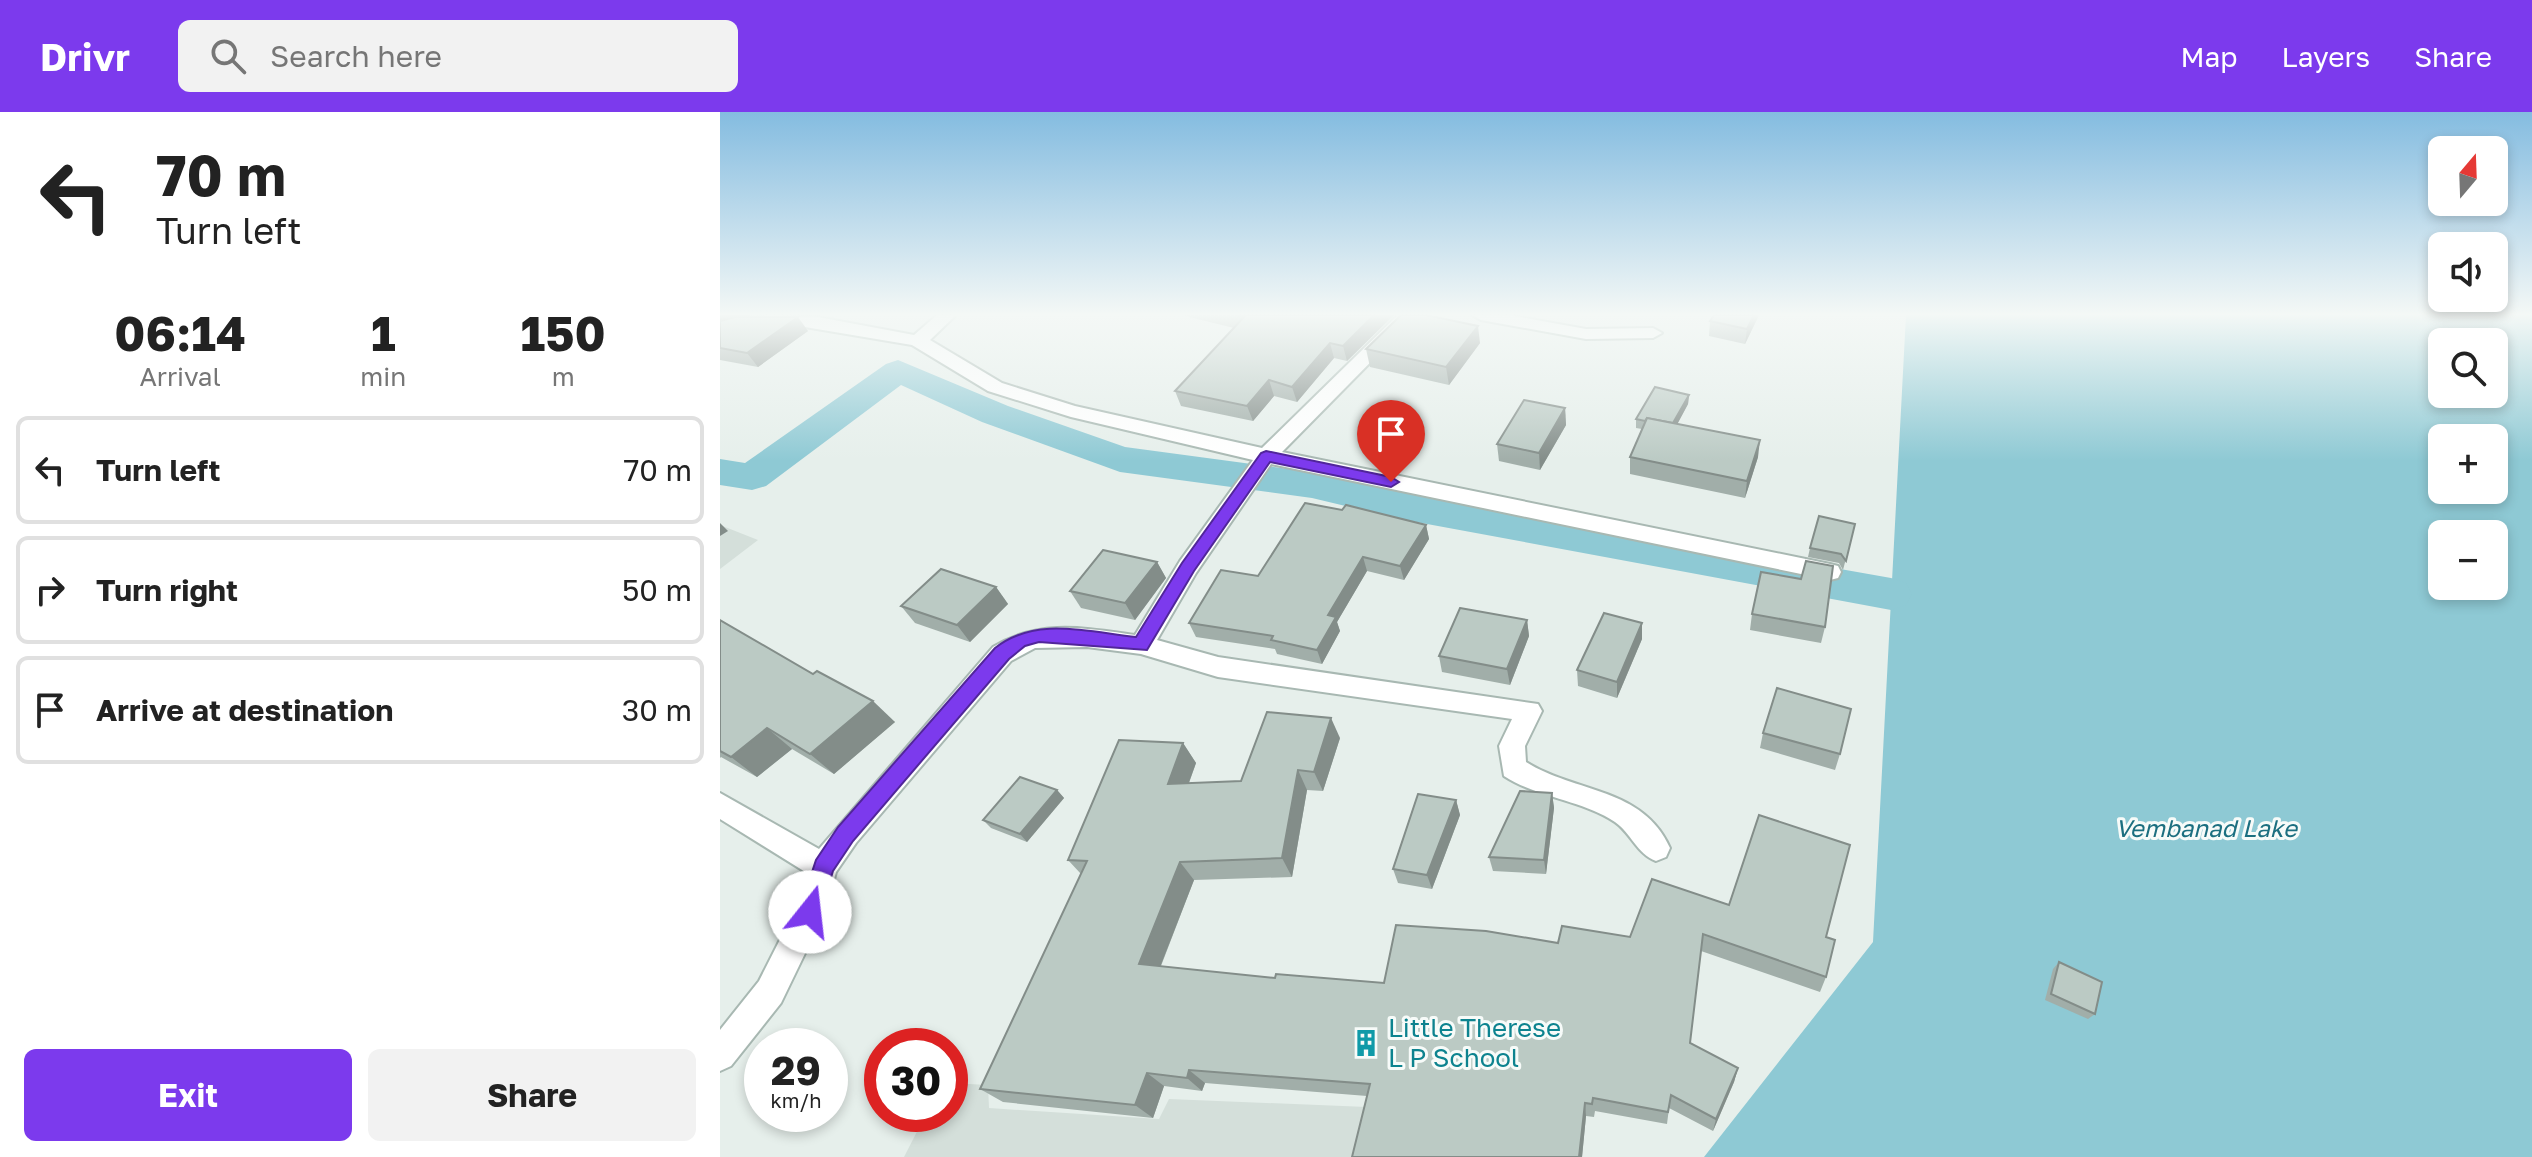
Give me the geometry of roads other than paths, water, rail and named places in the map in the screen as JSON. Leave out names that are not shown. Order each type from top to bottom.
[{"type":"street","points":[[956,364],[995,387],[1257,469],[1830,572]]},
{"type":"street","points":[[1141,645],[1188,567],[1257,469],[1360,364]]},
{"type":"street","points":[[720,1055],[770,992],[810,912],[823,867],[846,834],[1002,654],[1019,640],[1039,635],[1141,645],[1218,667],[1529,711],[1512,746],[1513,768],[1536,785],[1584,796],[1625,813],[1656,848]]},
{"type":"street","points":[[720,805],[823,867]]},
{"type":"water","name":"Vembanad Lake","points":[[1903,364],[2428,364],[2428,408],[2508,408],[2508,364],[2532,364],[2532,1157],[1704,1157],[1873,942]]},
{"type":"waterway","points":[[720,472],[752,477],[898,371],[995,414],[1120,459],[1312,485],[1400,505],[1891,594]]},
{"type":"place","name":"Little Therese L P School","points":[[1366,1043]]}]
